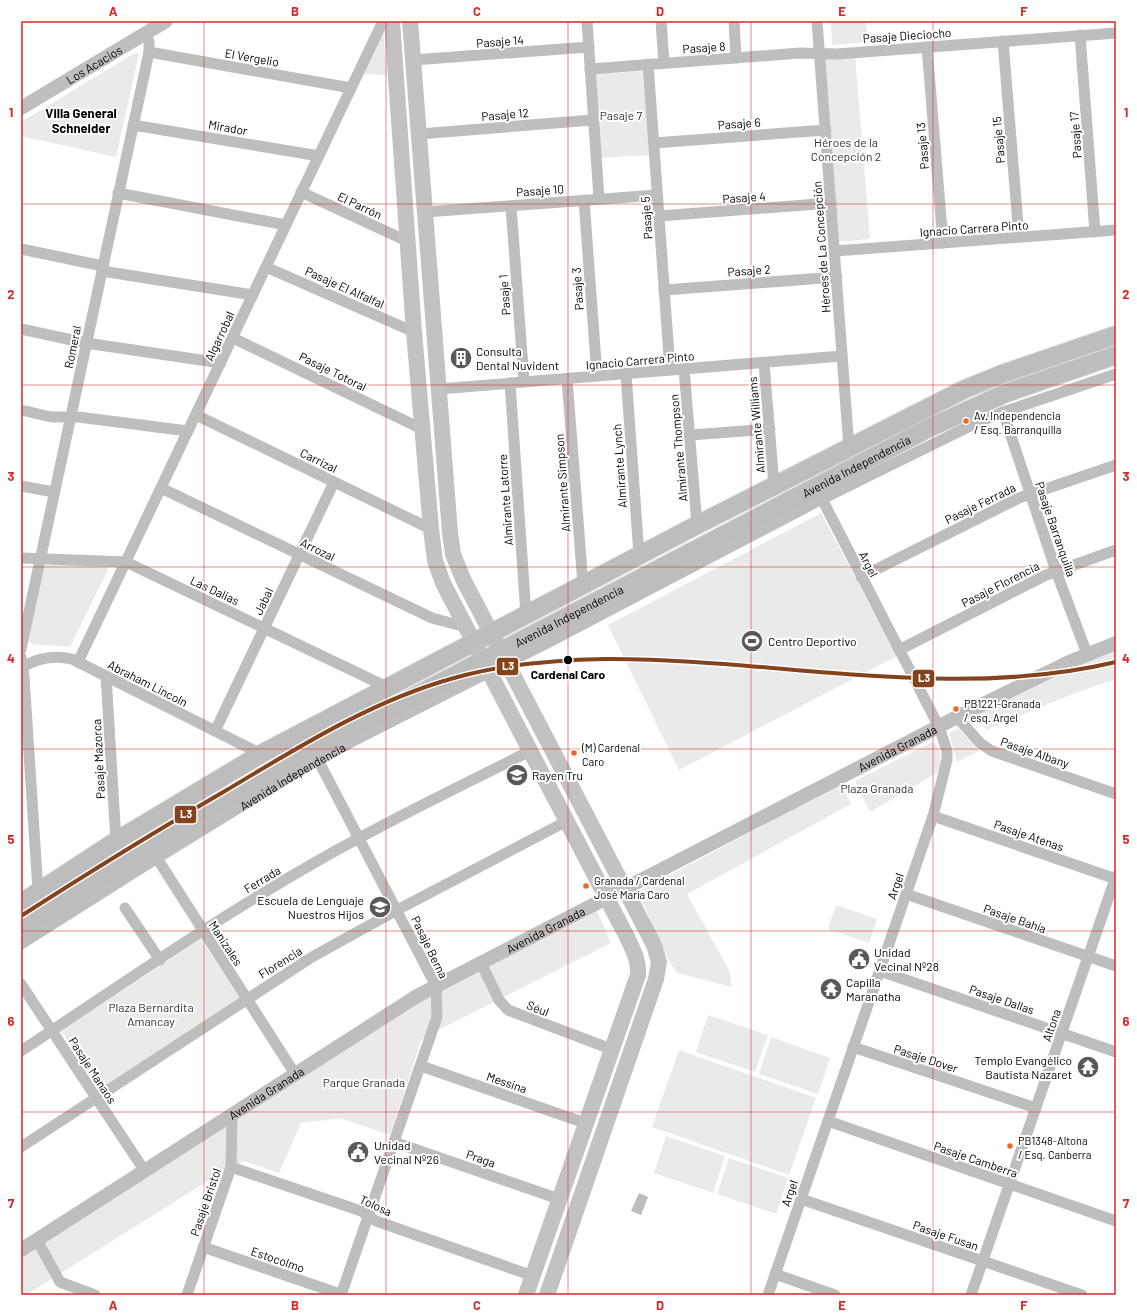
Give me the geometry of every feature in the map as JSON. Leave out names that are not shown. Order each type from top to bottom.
[{"type":"main road","points":[[392,21],[422,429],[431,529],[438,572],[634,952],[639,967],[638,975],[526,1295]]},
{"type":"main road","points":[[410,21],[453,554],[463,579],[626,888],[658,953],[658,971],[547,1295]]},
{"type":"main road","name":"Avenida Independencia","points":[[21,902],[116,841],[260,754],[387,687],[470,635],[491,633],[697,525],[985,380],[1116,335]]},
{"type":"main road","name":"Avenida Independencia","points":[[21,928],[153,852],[311,750],[486,666],[962,412],[1006,393],[1116,355]]},
{"type":"main road","points":[[539,767],[545,769],[551,767],[557,757]]},
{"type":"street","name":"Algarrobal","points":[[78,662],[383,21]]},
{"type":"street","points":[[587,21],[599,199]]},
{"type":"street","points":[[661,21],[664,63]]},
{"type":"street","points":[[734,21],[736,58]]},
{"type":"street","name":"Héroes de La Concepción","points":[[818,21],[850,448]]},
{"type":"street","name":"Los Acacios","points":[[21,108],[163,22]]},
{"type":"street","points":[[146,33],[149,42],[149,52]]},
{"type":"street","name":"Pasaje Dieciocho","points":[[820,53],[927,47],[1116,33]]},
{"type":"street","name":"Pasaje 17","points":[[1080,35],[1095,232]]},
{"type":"street","name":"Pasaje 15","points":[[1004,41],[1019,237]]},
{"type":"street","name":"Pasaje 14","points":[[413,60],[589,47]]},
{"type":"street","name":"Pasaje 13","points":[[927,47],[943,243]]},
{"type":"street","name":"El Vergelio","points":[[149,52],[351,88]]},
{"type":"street","name":"Romeral","points":[[21,649],[22,632],[40,559],[149,52]]},
{"type":"street","name":"Pasaje 8","points":[[590,69],[820,53]]},
{"type":"street","name":"Pasaje 5","points":[[648,64],[670,370]]},
{"type":"street","name":"Pasaje 12","points":[[419,134],[593,120]]},
{"type":"street","name":"Mirador","points":[[133,125],[319,156]]},
{"type":"street","name":"Pasaje 6","points":[[654,142],[826,130]]},
{"type":"street","name":"El Parrón","points":[[302,192],[409,242]]},
{"type":"street","points":[[118,193],[286,225]]},
{"type":"street","name":"Pasaje 10","points":[[425,212],[657,195]]},
{"type":"street","name":"Pasaje 3","points":[[584,200],[597,376]]},
{"type":"street","name":"Pasaje 4","points":[[659,216],[831,203]]},
{"type":"street","name":"Pasaje 1","points":[[511,206],[524,382]]},
{"type":"street","name":"Ignacio Carrera Pinto","points":[[835,251],[1116,230]]},
{"type":"street","points":[[21,249],[102,268],[253,295]]},
{"type":"street","name":"Pasaje El Alfalfal","points":[[266,267],[414,332]]},
{"type":"street","name":"Pasaje 2","points":[[664,290],[837,277]]},
{"type":"street","points":[[21,329],[86,343],[221,363]]},
{"type":"street","name":"Pasaje Totoral","points":[[233,338],[422,429]]},
{"type":"street","name":"Ignacio Carrera Pinto","points":[[439,389],[842,356]]},
{"type":"street","name":"Almirante Williams","points":[[764,363],[774,486]]},
{"type":"street","name":"Almirante Thompson","points":[[684,369],[697,525]]},
{"type":"street","name":"Almirante Lynch","points":[[626,374],[639,555]]},
{"type":"street","name":"Avenida Independencia","points":[[503,656],[972,425],[1003,412],[1116,374]]},
{"type":"street","name":"Almirante Simpson","points":[[567,379],[583,585]]},
{"type":"street","name":"Almirante Latorre","points":[[510,383],[526,615]]},
{"type":"street","points":[[21,410],[51,417],[78,417],[188,431]]},
{"type":"street","name":"Pasaje Barranquilla","points":[[1003,412],[1056,571],[1087,654]]},
{"type":"street","name":"Carrizal","points":[[196,415],[431,529]]},
{"type":"street","points":[[690,435],[770,429]]},
{"type":"street","name":"Pasaje Ferrada","points":[[861,577],[1030,494],[1116,465]]},
{"type":"street","name":"Jabal","points":[[215,731],[334,482]]},
{"type":"street","points":[[21,486],[54,492]]},
{"type":"street","name":"Arrozal","points":[[161,488],[299,555],[470,635]]},
{"type":"street","name":"Argel","points":[[768,1295],[934,816],[947,760],[947,751],[939,727],[822,499]]},
{"type":"street","name":"Pasaje Florencia","points":[[899,650],[1056,571],[1116,550]]},
{"type":"street","name":"Las Dalias","points":[[21,558],[126,562],[387,687]]},
{"type":"street","name":"Avenida Granada","points":[[21,1250],[144,1170],[436,986],[957,717],[1087,654],[1116,643]]},
{"type":"street","name":"Abraham Lincoln","points":[[21,664],[53,657],[65,658],[78,662],[260,754]]},
{"type":"street","points":[[21,664],[25,684],[38,891]]},
{"type":"street","name":"Avenida Independencia","points":[[21,944],[153,852],[486,666]]},
{"type":"street","name":"Pasaje Mazorca","points":[[106,676],[116,841]]},
{"type":"street","name":"Pasaje Albany","points":[[957,717],[980,743],[992,751],[1116,794]]},
{"type":"street","name":"Ferrada","points":[[21,1051],[203,931],[289,878],[359,838],[530,751]]},
{"type":"street","name":"Pasaje Berna","points":[[318,760],[436,986],[437,1017],[342,1295]]},
{"type":"street","name":"Pasaje Atenas","points":[[934,816],[1116,878]]},
{"type":"street","name":"Florencia","points":[[21,1147],[325,949],[567,822]]},
{"type":"street","name":"Manizales","points":[[153,852],[295,1074]]},
{"type":"street","name":"Altona","points":[[970,1295],[1116,878]]},
{"type":"street","name":"Pasaje Bahía","points":[[906,894],[1116,966]]},
{"type":"street","points":[[125,908],[160,960]]},
{"type":"street","name":"Séul","points":[[481,963],[499,1000],[508,1010],[611,1049]]},
{"type":"street","name":"Pasaje Dallas","points":[[880,971],[1116,1052]]},
{"type":"street","name":"Pasaje Manaos","points":[[21,984],[144,1170]]},
{"type":"street","name":"Pasaje Dover","points":[[854,1047],[1036,1108]]},
{"type":"street","name":"Messina","points":[[421,1066],[585,1123]]},
{"type":"street","name":"Pasaje Bristol","points":[[186,1295],[231,1167],[232,1115]]},
{"type":"street","name":"Pasaje Camberra","points":[[828,1121],[1116,1221]]},
{"type":"street","name":"Praga","points":[[394,1142],[559,1199]]},
{"type":"street","name":"Tolosa","points":[[231,1167],[361,1211],[376,1221],[533,1276]]},
{"type":"street","name":"Pasaje Fusan","points":[[801,1199],[1082,1295]]},
{"type":"street","points":[[36,1240],[60,1282],[95,1295]]},
{"type":"street","name":"Estocolmo","points":[[203,1247],[342,1295]]},
{"type":"street","points":[[775,1274],[835,1295]]},
{"type":"green space","points":[[831,21],[866,21],[868,42],[832,45]]},
{"type":"green space","points":[[383,28],[387,75],[362,74]]},
{"type":"green space","points":[[135,53],[139,54],[116,157],[21,136],[21,122]]},
{"type":"green space","name":"Héroes de la Concepción 2","points":[[855,56],[870,239],[837,242],[822,59]]},
{"type":"green space","name":"Pasaje 7","points":[[643,71],[649,155],[600,158],[594,74]]},
{"type":"green space","name":"Centro Deportivo","points":[[821,513],[897,656],[679,770],[608,625]]},
{"type":"green space","points":[[45,561],[104,565],[108,570],[70,647],[31,644],[28,639]]},
{"type":"green space","points":[[1116,649],[1116,679],[1070,695],[986,730],[976,713],[1037,682]]},
{"type":"green space","points":[[958,728],[979,751],[957,762],[949,733]]},
{"type":"green space","name":"Plaza Granada","points":[[932,742],[940,751],[940,771],[870,812],[855,781]]},
{"type":"green space","points":[[841,784],[851,804],[687,894],[729,970],[732,987],[677,973],[668,959],[638,892]]},
{"type":"green space","points":[[836,905],[877,919],[869,943],[828,929]]},
{"type":"green space","name":"Parque Granada","points":[[596,909],[611,943],[422,1038],[390,1135],[340,1118],[301,1123],[279,1173],[244,1161],[211,1179],[26,1295],[21,1295],[21,1256],[427,995]]},
{"type":"green space","name":"Plaza Bernardita Amancay","points":[[201,939],[240,998],[100,1089],[61,1031]]},
{"type":"green space","points":[[708,1015],[768,1035],[755,1072],[696,1052]]},
{"type":"green space","points":[[771,1037],[830,1058],[818,1094],[759,1074]]},
{"type":"green space","points":[[679,1050],[816,1098],[789,1175],[652,1127]]},
{"type":"green space","points":[[666,1136],[725,1156],[713,1193],[654,1173]]},
{"type":"green space","points":[[729,1158],[788,1178],[776,1214],[717,1194]]},
{"type":"shaded area","points":[[639,1193],[648,1197],[641,1215],[631,1211]]},
{"type":"transit line","name":"L3","points":[[21,916],[173,821],[308,742],[365,712],[394,699],[423,688],[472,673],[510,666],[567,660],[605,659],[669,660],[861,675],[925,678],[989,678],[1053,673],[1116,662]]},
{"type":"place","name":"Consulta Dental Nuvident","points":[[461,358]]},
{"type":"place","name":"Av. Independencia / Esq. Barranquilla","points":[[966,421]]},
{"type":"place","name":"Centro Deportivo","points":[[752,641]]},
{"type":"place","name":"Cardenal Caro","points":[[568,660]]},
{"type":"place","name":"PB1221-Granada / esq. Argel","points":[[956,709]]},
{"type":"place","name":"(M) Cardenal Caro","points":[[574,753]]},
{"type":"place","name":"Rayen Tru","points":[[517,775]]},
{"type":"place","name":"Granada / Cardenal José María Caro","points":[[586,886]]},
{"type":"place","name":"Escuela de Lenguaje Nuestros Hijos","points":[[380,907]]},
{"type":"place","name":"Unidad Vecinal Nº28","points":[[859,959]]},
{"type":"place","name":"Capilla Maranatha","points":[[831,989]]},
{"type":"place","name":"Templo Evangélico Bautista Nazaret","points":[[1088,1067]]},
{"type":"place","name":"PB1348-Altona / Esq. Canberra","points":[[1010,1146]]},
{"type":"place","name":"Unidad Vecinal Nº26","points":[[358,1152]]},
{"type":"district","name":"Villa General Schneider","points":[[81,120]]}]
